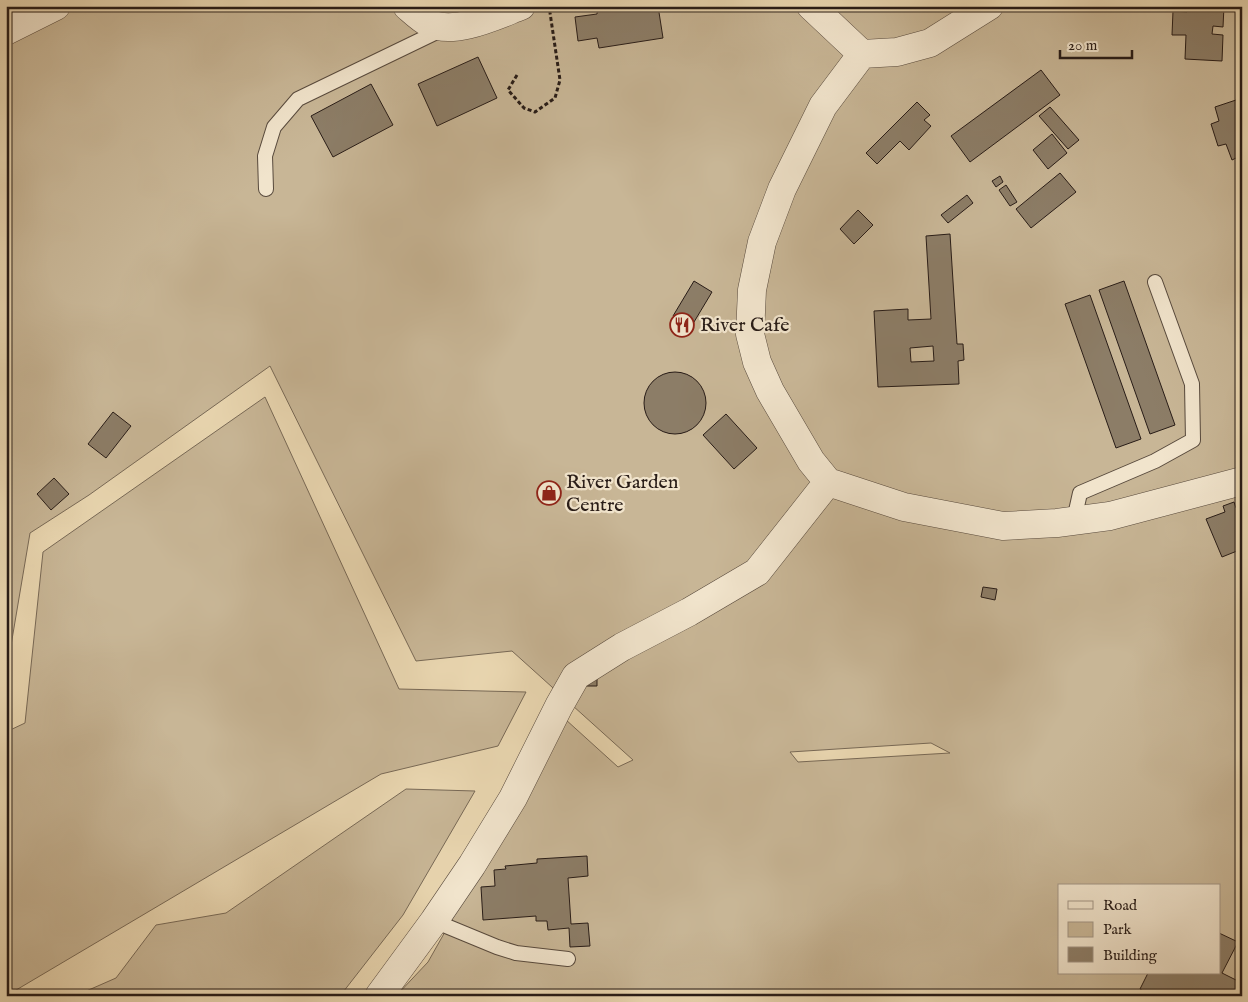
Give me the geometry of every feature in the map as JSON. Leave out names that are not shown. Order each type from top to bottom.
[{"type":"street","points":[[6,31],[56,6]]},
{"type":"street","points":[[407,6],[430,23],[446,27],[468,24],[521,6]]},
{"type":"street","points":[[811,6],[862,54],[897,52],[930,43],[989,6]]},
{"type":"street","points":[[862,54],[823,106],[782,189],[762,242],[752,290],[750,334],[756,362],[770,391],[811,461],[828,482],[904,506],[1003,526],[1110,516],[1242,481]]},
{"type":"street","points":[[379,996],[472,865],[513,798],[576,676],[622,646],[688,612],[757,572],[828,482]]},
{"type":"lane","points":[[266,189],[265,156],[274,127],[298,99],[446,27]]},
{"type":"lane","points":[[1074,520],[1080,493],[1155,461],[1192,440],[1192,384],[1155,282]]},
{"type":"lane","points":[[434,921],[516,953],[568,959]]},
{"type":"path","points":[[517,74],[508,90],[524,108],[534,112],[555,98],[560,80],[549,6]]},
{"type":"green space","points":[[6,6],[1242,6],[1242,996],[396,996],[428,962],[565,719],[618,767],[633,760],[512,651],[416,661],[270,366],[89,495],[30,533],[6,675]],"holes":[[[931,743],[950,753],[798,762],[790,752]]]},
{"type":"green space","points":[[265,397],[399,689],[526,692],[498,746],[381,774],[6,996],[6,732],[25,723],[43,552]]},
{"type":"green space","points":[[406,789],[475,791],[403,915],[340,996],[75,996],[116,978],[156,925],[226,913]]},
{"type":"building","points":[[598,6],[658,6],[663,38],[599,48],[597,38],[578,41],[575,17],[597,14]]},
{"type":"building","points":[[1187,6],[1224,6],[1223,27],[1213,26],[1212,34],[1223,35],[1222,61],[1185,59],[1186,35],[1172,35],[1173,11],[1187,12]]},
{"type":"building","points":[[478,57],[497,98],[437,126],[418,84]]},
{"type":"building","points":[[1041,70],[1060,95],[970,162],[951,136]]},
{"type":"building","points":[[371,84],[393,125],[333,157],[311,116]]},
{"type":"building","points":[[1242,98],[1242,170],[1240,170],[1236,158],[1232,160],[1226,144],[1218,146],[1211,124],[1219,121],[1215,107]]},
{"type":"building","points":[[917,102],[930,115],[924,120],[931,126],[909,150],[900,141],[877,164],[866,153]]},
{"type":"building","points":[[1050,107],[1079,140],[1068,149],[1039,116]]},
{"type":"building","points":[[1052,134],[1067,153],[1048,169],[1033,150]]},
{"type":"building","points":[[1060,173],[1076,192],[1031,228],[1016,209]]},
{"type":"building","points":[[1000,176],[1003,182],[996,187],[992,181]]},
{"type":"building","points":[[1006,185],[1017,202],[1010,206],[999,190]]},
{"type":"building","points":[[967,195],[973,203],[948,223],[941,215]]},
{"type":"building","points":[[858,210],[873,225],[854,244],[840,229]]},
{"type":"building","points":[[950,234],[957,344],[963,344],[964,360],[958,361],[959,384],[878,387],[874,311],[908,309],[908,320],[931,319],[926,236]],"holes":[[[933,346],[934,361],[911,362],[910,348]]]},
{"type":"building","points":[[694,281],[712,292],[691,327],[673,316]]},
{"type":"building","points":[[1124,281],[1175,425],[1150,434],[1099,290]]},
{"type":"building","points":[[1090,295],[1141,439],[1116,448],[1065,304]]},
{"type":"building","points":[[675,372],[687,374],[697,381],[704,391],[706,403],[704,415],[697,425],[687,432],[675,434],[663,432],[653,425],[646,415],[644,403],[646,391],[653,381],[663,374]]},
{"type":"building","points":[[113,412],[131,426],[106,458],[88,444]]},
{"type":"building","points":[[726,414],[757,448],[734,469],[703,435]]},
{"type":"building","points":[[54,478],[69,494],[51,510],[37,494]]},
{"type":"building","points":[[1234,502],[1236,508],[1242,506],[1242,549],[1222,557],[1206,519],[1225,512],[1223,506]]},
{"type":"building","points":[[983,587],[997,589],[995,600],[981,597]]},
{"type":"building","points":[[597,673],[597,686],[586,686]]},
{"type":"building","points":[[587,856],[588,876],[568,878],[571,924],[588,923],[590,946],[570,947],[569,928],[548,930],[547,921],[536,921],[536,916],[483,920],[481,887],[495,886],[494,870],[506,869],[505,866],[537,863],[537,859]]},
{"type":"building","points":[[1220,933],[1238,942],[1222,973],[1242,983],[1242,996],[1152,996],[1140,989],[1148,974],[1220,974]]},
{"type":"place","name":"River Cafe","points":[[682,325]]},
{"type":"place","name":"River Garden Centre","points":[[549,493]]}]
